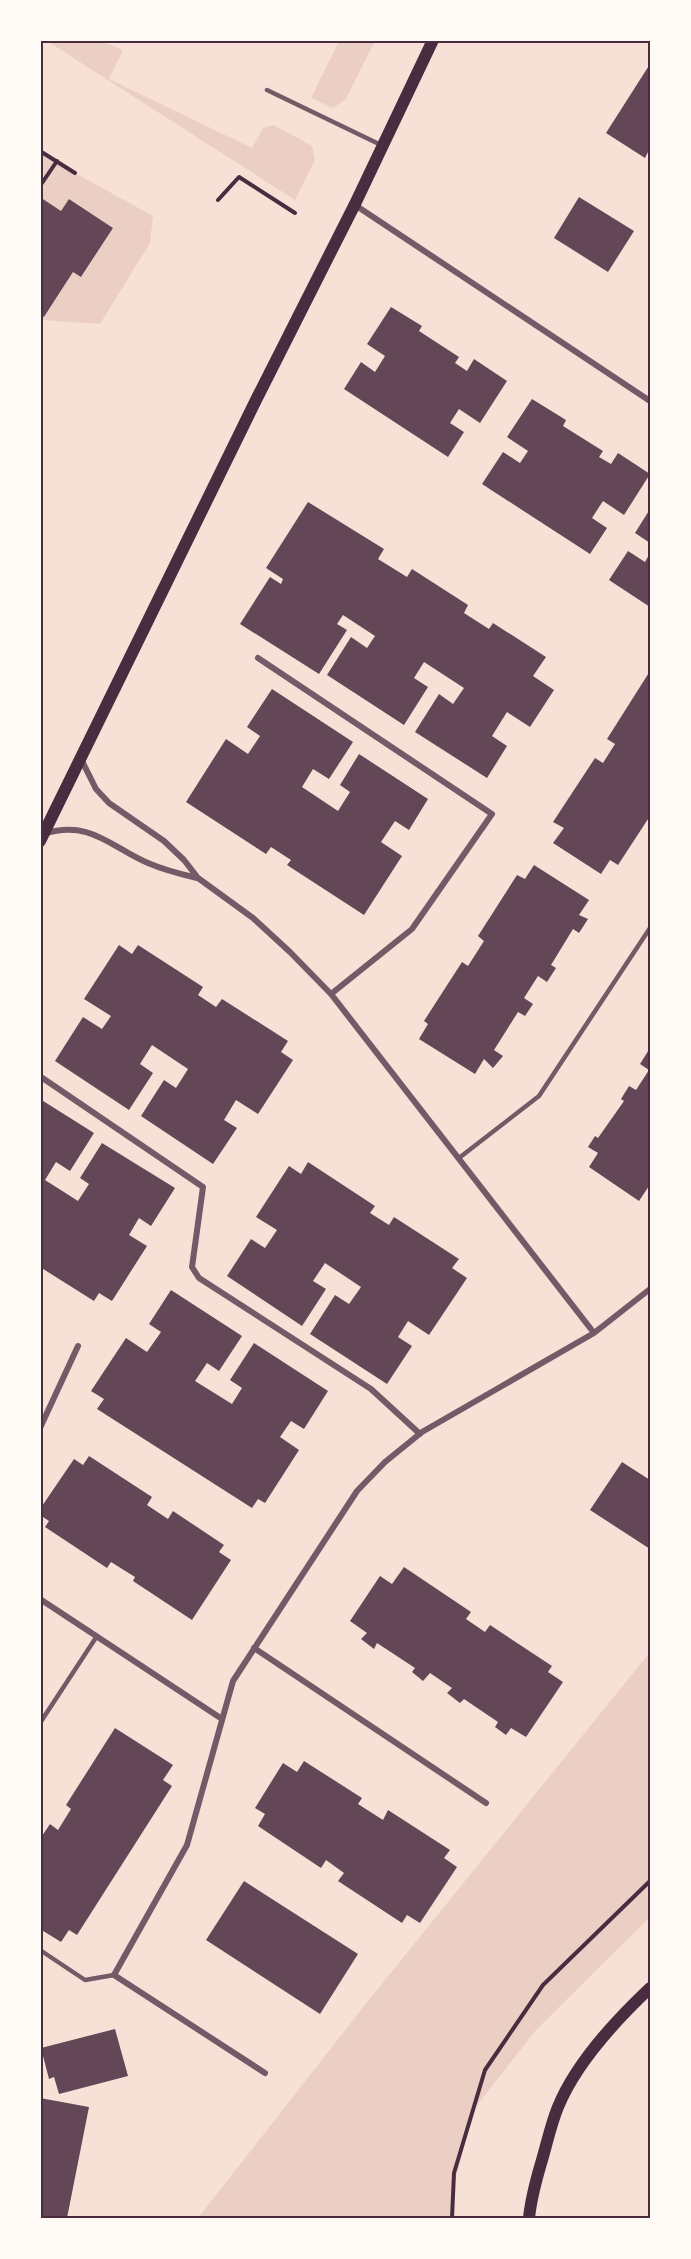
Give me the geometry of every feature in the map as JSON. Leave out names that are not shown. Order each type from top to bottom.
[{"type":"main road","points":[[42,838],[257,398],[355,204],[381,145],[433,40]]},
{"type":"main road","points":[[530,2218],[531,2199],[547,2142],[569,2084],[626,2010],[651,1988]]},
{"type":"street","points":[[355,204],[651,401]]},
{"type":"street","points":[[258,658],[492,814],[412,929],[331,994]]},
{"type":"street","points":[[80,758],[92,783],[109,803],[164,841],[184,860],[198,878],[253,918],[331,994],[594,1333]]},
{"type":"street","points":[[42,838],[67,830],[85,832],[164,870],[198,878]]},
{"type":"street","points":[[41,1077],[202,1187],[192,1267],[199,1278],[371,1389],[420,1434]]},
{"type":"street","points":[[265,2073],[114,1975],[187,1845],[233,1681],[357,1491],[385,1462],[420,1434],[594,1333],[651,1289]]},
{"type":"street","points":[[40,1428],[78,1346]]},
{"type":"street","points":[[40,1599],[222,1719]]},
{"type":"street","points":[[254,1648],[486,1803]]},
{"type":"lane","points":[[267,90],[381,145]]},
{"type":"lane","points":[[459,1158],[539,1096],[651,928]]},
{"type":"lane","points":[[40,1723],[97,1636]]},
{"type":"lane","points":[[40,1950],[85,1980],[114,1975]]},
{"type":"path","points":[[40,151],[75,173]]},
{"type":"path","points":[[40,186],[57,161]]},
{"type":"path","points":[[218,200],[239,177],[295,213]]},
{"type":"path","points":[[452,2218],[454,2173],[485,2070],[543,1985],[651,1881]]},
{"type":"shaded area","points":[[47,41],[102,41],[123,50],[109,79],[252,148],[263,128],[274,125],[312,146],[315,160],[295,200]]},
{"type":"shaded area","points":[[339,41],[375,41],[346,99],[333,108],[311,98]]},
{"type":"shaded area","points":[[40,151],[153,216],[150,243],[100,324],[41,320],[41,314],[45,317],[73,272],[82,277],[113,228],[70,199],[61,211],[41,197]]},
{"type":"shaded area","points":[[650,1652],[650,1917],[536,2030],[474,2109],[453,2189],[452,2218],[198,2218],[364,2006]]},
{"type":"building","points":[[650,64],[650,148],[645,158],[606,133]]},
{"type":"building","points":[[40,197],[61,211],[69,199],[113,228],[81,277],[73,272],[44,317],[40,314]]},
{"type":"building","points":[[579,197],[634,231],[608,272],[554,238]]},
{"type":"building","points":[[391,307],[422,326],[419,331],[459,357],[455,363],[467,371],[474,359],[507,381],[480,423],[459,409],[450,423],[464,432],[448,457],[344,389],[361,362],[375,372],[385,356],[367,344]]},
{"type":"building","points":[[532,399],[566,420],[563,426],[603,451],[599,457],[611,464],[618,453],[650,474],[624,515],[603,501],[592,518],[607,528],[590,554],[482,484],[503,452],[520,463],[528,451],[507,437]]},
{"type":"building","points":[[308,502],[384,549],[378,559],[407,577],[412,569],[468,605],[464,613],[489,629],[493,623],[546,657],[533,676],[554,690],[530,727],[507,712],[492,736],[507,746],[487,778],[415,732],[439,694],[453,704],[464,688],[424,662],[414,678],[428,687],[404,725],[327,675],[351,637],[367,648],[375,636],[343,615],[337,624],[347,630],[319,674],[240,624],[270,577],[281,584],[283,579],[266,568]]},
{"type":"building","points":[[650,509],[650,543],[635,533]]},
{"type":"building","points":[[628,551],[645,562],[650,553],[650,607],[609,580]]},
{"type":"building","points":[[650,671],[650,816],[618,865],[610,860],[601,874],[553,843],[564,828],[553,822],[595,758],[603,763],[615,744],[607,739]]},
{"type":"building","points":[[272,689],[353,742],[329,779],[313,769],[302,787],[338,811],[350,792],[340,785],[359,754],[428,799],[409,830],[395,821],[381,842],[402,856],[364,915],[287,865],[291,860],[271,847],[266,854],[186,802],[226,739],[248,754],[260,736],[247,727]]},
{"type":"building","points":[[534,865],[589,900],[579,915],[588,919],[579,933],[573,929],[551,965],[556,968],[547,982],[538,976],[524,998],[533,1004],[525,1016],[518,1012],[494,1050],[503,1056],[493,1068],[484,1059],[475,1074],[419,1039],[428,1024],[424,1021],[462,962],[468,966],[484,941],[478,936],[517,875],[525,879]]},
{"type":"building","points":[[119,945],[132,954],[138,945],[203,987],[198,995],[216,1007],[222,999],[288,1041],[281,1052],[293,1060],[258,1114],[236,1100],[224,1120],[237,1128],[213,1164],[141,1116],[164,1080],[176,1088],[188,1069],[152,1045],[140,1064],[153,1073],[129,1110],[55,1061],[83,1017],[102,1029],[111,1016],[84,999]]},
{"type":"building","points":[[650,1048],[650,1187],[639,1201],[589,1167],[598,1153],[588,1147],[595,1136],[598,1138],[624,1101],[621,1099],[629,1086],[636,1090],[649,1070],[640,1064]]},
{"type":"building","points":[[40,1099],[94,1133],[70,1171],[56,1162],[45,1180],[78,1201],[89,1184],[80,1178],[102,1143],[175,1188],[151,1226],[139,1218],[129,1235],[147,1246],[112,1301],[99,1293],[94,1301],[40,1267]]},
{"type":"building","points":[[308,1162],[375,1206],[370,1213],[389,1225],[394,1217],[459,1259],[452,1268],[467,1278],[429,1335],[408,1321],[398,1337],[412,1346],[387,1384],[310,1334],[335,1295],[349,1304],[361,1287],[325,1263],[313,1281],[326,1289],[302,1326],[227,1276],[251,1239],[265,1248],[277,1230],[256,1217],[289,1166],[301,1174]]},
{"type":"building","points":[[171,1290],[242,1336],[219,1371],[207,1363],[195,1381],[232,1404],[242,1388],[230,1380],[254,1343],[328,1391],[304,1429],[291,1421],[280,1437],[299,1450],[265,1503],[258,1499],[252,1508],[97,1409],[104,1399],[91,1391],[126,1338],[147,1352],[161,1332],[149,1324]]},
{"type":"building","points":[[89,1456],[152,1497],[147,1505],[168,1519],[173,1511],[224,1545],[219,1552],[231,1560],[192,1620],[133,1581],[135,1577],[111,1562],[107,1568],[45,1527],[49,1521],[40,1515],[40,1509],[74,1459],[83,1465]]},
{"type":"building","points":[[622,1462],[650,1480],[650,1549],[590,1510]]},
{"type":"building","points":[[404,1567],[471,1612],[466,1619],[485,1632],[490,1625],[552,1666],[548,1672],[563,1682],[526,1737],[511,1728],[506,1735],[495,1727],[498,1722],[464,1699],[460,1703],[447,1693],[452,1688],[430,1673],[423,1681],[412,1672],[415,1668],[377,1643],[374,1649],[361,1639],[367,1633],[350,1621],[380,1576],[392,1584]]},
{"type":"building","points":[[115,1728],[173,1765],[163,1780],[172,1786],[77,1935],[69,1930],[61,1942],[40,1929],[40,1839],[50,1824],[58,1830],[71,1809],[66,1805]]},
{"type":"building","points":[[304,1761],[362,1798],[358,1804],[383,1820],[388,1810],[450,1850],[444,1858],[457,1867],[420,1923],[407,1915],[402,1923],[338,1881],[344,1873],[326,1860],[321,1868],[258,1826],[265,1814],[255,1808],[283,1763],[297,1772]]},
{"type":"building","points":[[244,1881],[358,1954],[320,2014],[206,1940]]},
{"type":"building","points":[[115,2029],[128,2076],[59,2094],[54,2077],[49,2079],[41,2048]]},
{"type":"building","points":[[40,2098],[89,2107],[67,2218],[40,2218]]}]
